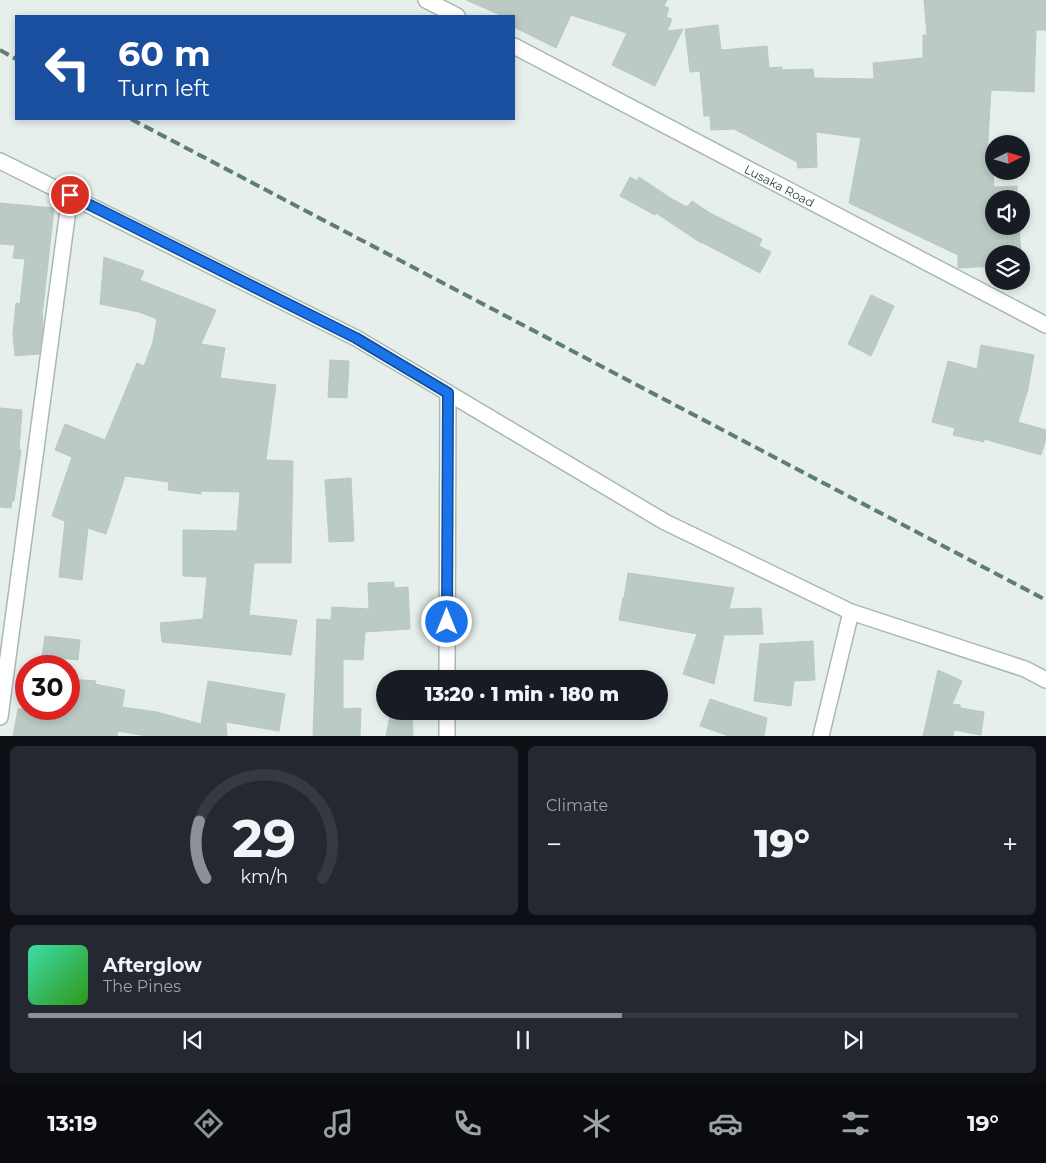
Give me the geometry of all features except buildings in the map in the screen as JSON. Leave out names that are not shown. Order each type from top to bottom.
[{"type":"street","points":[[435,2],[455,15]]},
{"type":"street","name":"Lusaka Road","points":[[515,47],[1046,325]]},
{"type":"street","points":[[0,162],[356,338],[665,522],[851,612],[1025,670],[1046,680]]},
{"type":"street","points":[[0,717],[70,195]]},
{"type":"street","points":[[447,670],[448,393]]},
{"type":"street","points":[[821,736],[851,612]]},
{"type":"street","points":[[447,720],[447,736]]},
{"type":"railway","points":[[0,50],[15,58]]},
{"type":"railway","points":[[133,120],[1046,600]]},
{"type":"route","points":[[70,195],[356,338],[448,393],[447,622]]}]
